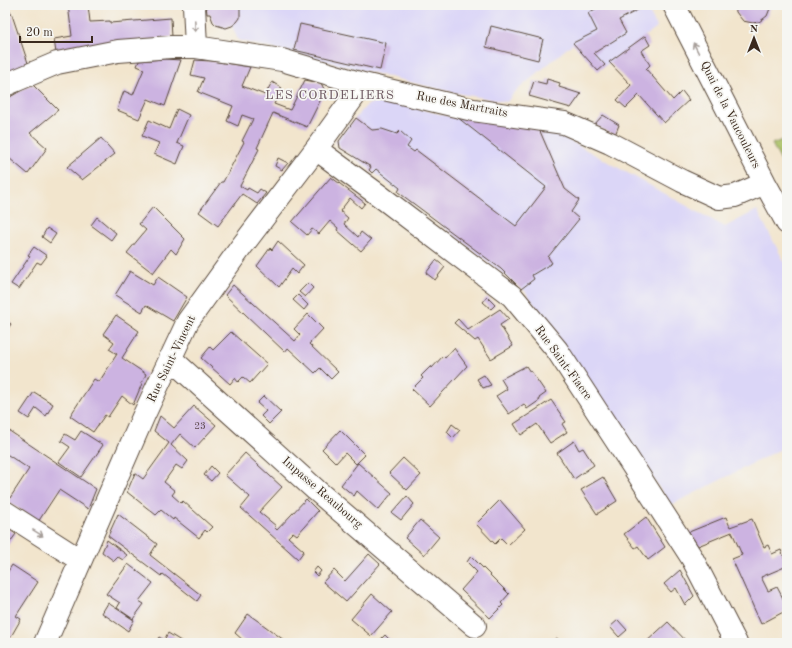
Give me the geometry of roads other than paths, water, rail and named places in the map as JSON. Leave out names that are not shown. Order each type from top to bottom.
[{"type":"street","points":[[194,5],[196,48]]},
{"type":"street","name":"Quai de la Vaucouleurs","points":[[674,5],[787,223]]},
{"type":"street","name":"Rue des Martraits","points":[[5,85],[57,63],[118,51],[171,47],[196,48],[282,60],[363,84],[473,110],[564,122],[610,143],[682,181],[719,198],[735,196],[765,183]]},
{"type":"street","name":"Rue Saint-Vincent","points":[[45,643],[80,560],[188,321],[363,84]]},
{"type":"street","name":"Rue Saint-Fiacre","points":[[316,149],[512,296],[557,350],[634,468],[692,558],[736,643]]},
{"type":"street","name":"Impasse Reaubourg","points":[[170,358],[316,490],[475,626]]},
{"type":"street","points":[[5,512],[80,560]]},
{"type":"district","name":"LES CORDELIERS","points":[[330,95]]}]
